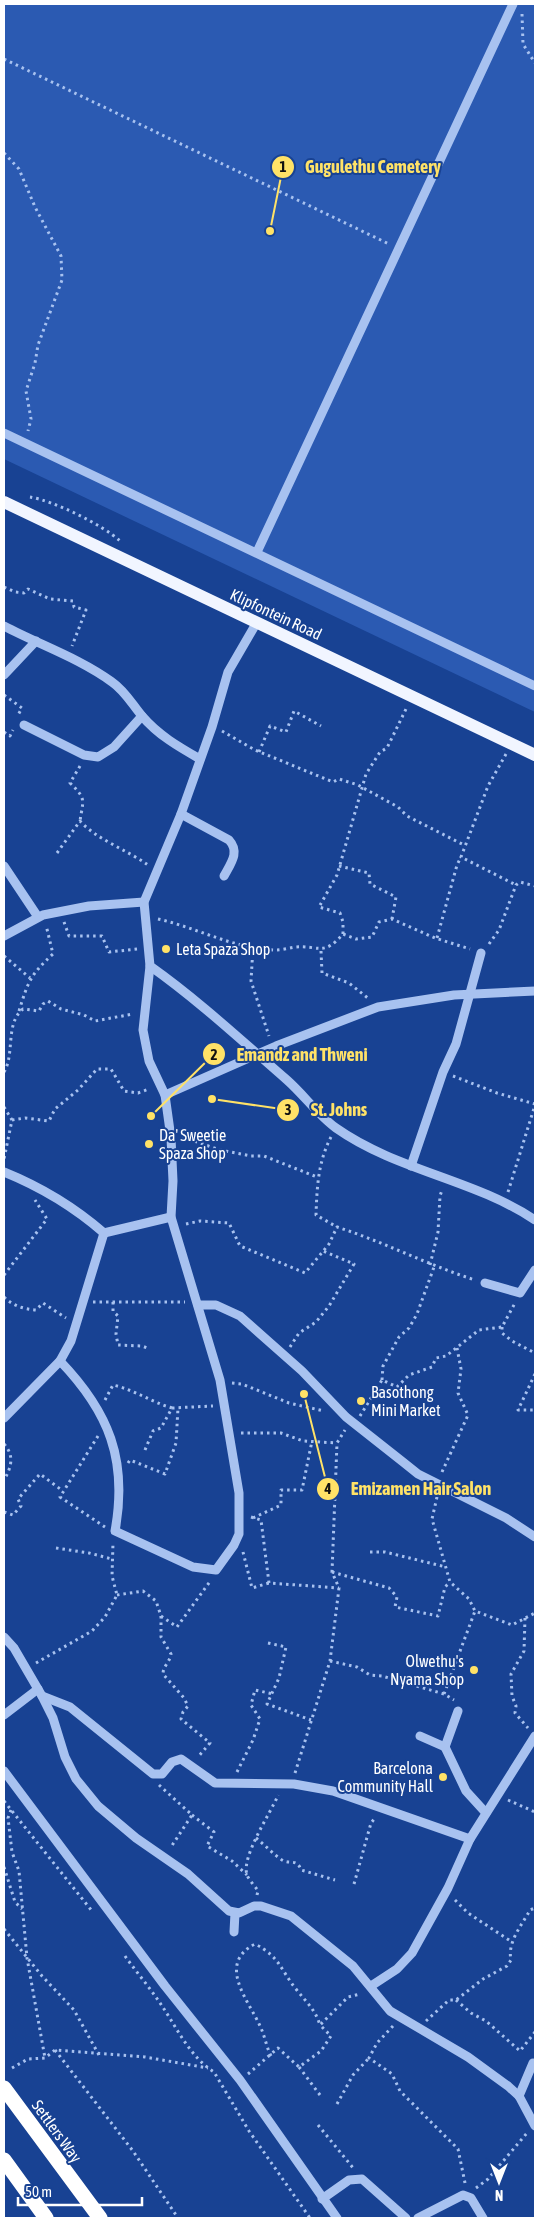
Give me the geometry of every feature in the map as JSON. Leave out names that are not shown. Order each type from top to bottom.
[{"type":"highway","name":"Settlers Way","points":[[4,2088],[100,2218]]},
{"type":"highway","points":[[4,2160],[46,2218]]},
{"type":"main road","name":"Klipfontein Road","points":[[4,502],[535,755]]},
{"type":"street","points":[[257,552],[513,4]]},
{"type":"street","points":[[4,433],[535,686]]},
{"type":"street","points":[[60,1361],[78,1380],[111,1433],[119,1468],[120,1506],[115,1531],[193,1567],[216,1570],[234,1545],[239,1534],[240,1515],[230,1433],[220,1380],[172,1222],[172,1138],[165,1095],[149,1061],[143,1030],[143,1015],[150,966],[144,902],[182,814],[212,727],[228,672],[257,622]]},
{"type":"street","points":[[4,626],[70,656],[114,682],[128,696],[142,716],[174,745],[200,759]]},
{"type":"street","points":[[4,675],[36,641]]},
{"type":"street","points":[[22,723],[91,757],[105,754],[142,716]]},
{"type":"street","points":[[182,814],[233,844],[235,853],[224,876]]},
{"type":"street","points":[[4,866],[41,916]]},
{"type":"street","points":[[4,936],[41,916],[61,911],[89,906],[144,902]]},
{"type":"street","points":[[411,1166],[444,1072],[456,1044],[481,953]]},
{"type":"street","points":[[150,966],[187,992],[288,1081],[336,1127],[375,1150],[411,1166],[505,1201],[535,1220]]},
{"type":"street","points":[[165,1095],[256,1054],[378,1007],[470,993],[535,991]]},
{"type":"street","points":[[4,1172],[36,1185],[70,1205],[104,1233],[172,1222]]},
{"type":"street","points":[[4,1418],[60,1361],[77,1325],[104,1233]]},
{"type":"street","points":[[485,1283],[520,1293],[535,1270]]},
{"type":"street","points":[[198,1305],[216,1305],[229,1309],[240,1316],[284,1355],[351,1421],[418,1474],[506,1518],[535,1537]]},
{"type":"street","points":[[4,1637],[26,1666],[53,1718],[65,1757],[86,1793],[118,1823],[188,1874],[229,1911],[236,1913],[254,1906],[266,1906],[291,1916],[353,1966],[371,1986],[382,2003],[400,2019],[468,2057],[519,2096],[532,2128]]},
{"type":"street","points":[[4,1716],[40,1693]]},
{"type":"street","points":[[40,1693],[70,1707],[156,1775],[164,1772],[176,1760],[187,1761],[215,1783],[294,1784],[333,1791],[470,1839]]},
{"type":"street","points":[[445,1747],[458,1711]]},
{"type":"street","points":[[420,1736],[445,1747],[466,1791],[486,1813]]},
{"type":"street","points":[[371,1986],[405,1962],[448,1888],[470,1839],[535,1736]]},
{"type":"street","points":[[4,1771],[160,1979],[240,2080],[336,2218]]},
{"type":"street","points":[[234,1932],[236,1913]]},
{"type":"street","points":[[519,2096],[533,2063]]},
{"type":"street","points":[[322,2198],[349,2180],[362,2178],[406,2218]]},
{"type":"street","points":[[418,2218],[467,2195],[471,2198],[483,2218]]},
{"type":"path","points":[[521,11],[523,44],[535,63]]},
{"type":"path","points":[[4,59],[399,249]]},
{"type":"path","points":[[4,153],[19,169],[35,207],[61,256],[62,280],[38,345],[35,363],[26,391],[31,419],[27,428],[32,447]]},
{"type":"path","points":[[4,587],[14,592],[24,593],[28,589],[50,599],[73,601],[74,607],[86,610],[76,631],[70,656]]},
{"type":"path","points":[[4,695],[22,708],[18,715],[22,723]]},
{"type":"path","points":[[145,917],[176,923],[220,940],[277,950],[297,947],[321,950],[337,942],[343,934],[343,922],[340,913],[319,907],[337,874],[348,828],[363,788],[366,774],[380,752],[387,748],[408,707]]},
{"type":"path","points":[[259,752],[270,726],[286,732],[294,711],[321,726]]},
{"type":"path","points":[[212,727],[236,737],[259,752],[333,782],[339,779],[363,788],[398,807],[406,816],[464,845]]},
{"type":"path","points":[[437,938],[464,845],[488,786],[506,754]]},
{"type":"path","points":[[57,853],[80,821],[84,801],[82,794],[70,783],[84,755]]},
{"type":"path","points":[[80,821],[87,830],[134,855],[156,872]]},
{"type":"path","points":[[461,857],[516,886]]},
{"type":"path","points":[[339,866],[369,873],[370,884],[396,897],[392,919]]},
{"type":"path","points":[[343,934],[356,939],[372,937],[379,922],[392,919],[437,938],[481,953],[499,930],[516,886],[520,882],[535,886]]},
{"type":"path","points":[[61,911],[69,936],[102,936],[109,952],[147,948]]},
{"type":"path","points":[[4,1072],[8,1065],[10,1042],[18,1013],[30,978],[54,954],[41,916]]},
{"type":"path","points":[[254,947],[251,981],[267,1032],[276,1046]]},
{"type":"path","points":[[321,950],[322,973],[349,983],[378,1007]]},
{"type":"path","points":[[4,956],[30,978]]},
{"type":"path","points":[[18,1013],[23,1009],[39,1011],[42,1004],[48,1001],[62,1009],[84,1014],[95,1020],[133,1014],[143,1015]]},
{"type":"path","points":[[12,1120],[26,1118],[49,1121],[55,1109],[78,1090],[97,1069],[111,1069],[124,1091],[138,1093],[159,1084]]},
{"type":"path","points":[[444,1072],[496,1093],[535,1104],[505,1201]]},
{"type":"path","points":[[4,1106],[12,1120],[4,1159]]},
{"type":"path","points":[[336,1127],[324,1150],[317,1178],[316,1216],[337,1227],[365,1236],[432,1266],[485,1283]]},
{"type":"path","points":[[172,1138],[194,1141],[220,1150],[251,1156],[264,1156],[317,1178]]},
{"type":"path","points":[[294,1784],[296,1766],[330,1661],[339,1588],[332,1572],[337,1443],[382,1380],[383,1366],[399,1337],[409,1328],[417,1314],[432,1266],[438,1232],[440,1196],[447,1178]]},
{"type":"path","points":[[4,1275],[47,1219],[34,1198],[36,1185]]},
{"type":"path","points":[[172,1222],[229,1223],[240,1246],[305,1274],[323,1251],[337,1227]]},
{"type":"path","points":[[284,1355],[299,1333],[316,1322],[329,1306],[354,1264],[323,1251]]},
{"type":"path","points":[[520,1293],[502,1327],[502,1333],[512,1341],[535,1352]]},
{"type":"path","points":[[4,1297],[10,1303],[24,1309],[36,1310],[43,1303],[77,1325]]},
{"type":"path","points":[[113,1302],[113,1312],[118,1316],[118,1344],[142,1346],[150,1350]]},
{"type":"path","points":[[83,1303],[184,1302],[198,1305]]},
{"type":"path","points":[[382,1380],[396,1387],[409,1375],[432,1367],[436,1358],[446,1356],[479,1330],[502,1327]]},
{"type":"path","points":[[457,1347],[461,1369],[458,1394],[468,1415],[442,1472],[443,1487],[432,1519],[450,1582],[468,1599],[475,1611],[512,1625],[535,1613]]},
{"type":"path","points":[[535,1374],[518,1410],[535,1410]]},
{"type":"path","points":[[220,1380],[242,1384],[289,1402],[351,1421]]},
{"type":"path","points":[[97,1409],[106,1400],[113,1385],[132,1389],[153,1402],[172,1408],[224,1405]]},
{"type":"path","points":[[145,1450],[153,1431],[161,1428],[172,1408]]},
{"type":"path","points":[[119,1468],[126,1465],[130,1460],[165,1474],[176,1443],[178,1408]]},
{"type":"path","points":[[26,1666],[46,1658],[92,1631],[105,1617],[117,1595],[112,1576],[115,1531],[100,1524],[60,1497],[100,1433],[111,1433]]},
{"type":"path","points":[[230,1433],[281,1433],[312,1441],[337,1443]]},
{"type":"path","points":[[253,1518],[281,1505],[281,1490],[302,1490],[312,1441]]},
{"type":"path","points":[[4,1444],[10,1450],[12,1464],[4,1480]]},
{"type":"path","points":[[4,1512],[13,1515],[21,1506],[18,1499],[40,1474],[63,1491]]},
{"type":"path","points":[[240,1515],[261,1520],[268,1583]]},
{"type":"path","points":[[234,1545],[242,1549],[252,1588],[268,1583],[339,1588]]},
{"type":"path","points":[[56,1548],[88,1553],[112,1560]]},
{"type":"path","points":[[370,1552],[385,1552],[446,1567]]},
{"type":"path","points":[[161,1616],[177,1627],[202,1595],[216,1570]]},
{"type":"path","points":[[332,1572],[389,1588],[397,1597],[395,1607],[438,1616],[445,1587],[450,1582]]},
{"type":"path","points":[[117,1595],[144,1591],[156,1601],[161,1616],[160,1637],[171,1654],[170,1660],[163,1668],[163,1674],[184,1698],[188,1706],[183,1712],[181,1719],[210,1743],[194,1766]]},
{"type":"path","points":[[444,1694],[475,1611]]},
{"type":"path","points":[[524,1618],[524,1651],[511,1674],[512,1696],[516,1706],[515,1713],[535,1736]]},
{"type":"path","points":[[268,1643],[286,1647],[284,1661],[273,1694],[267,1704],[311,1720]]},
{"type":"path","points":[[330,1661],[357,1667],[370,1675],[382,1676],[444,1694],[457,1702],[458,1711]]},
{"type":"path","points":[[243,1783],[237,1771],[254,1740],[260,1719],[251,1705],[255,1690],[273,1694]]},
{"type":"path","points":[[156,1775],[158,1784],[163,1791],[214,1832],[206,1846],[232,1861],[247,1875],[258,1891],[254,1906]]},
{"type":"path","points":[[247,1875],[246,1866],[256,1838],[277,1797],[281,1784]]},
{"type":"path","points":[[498,1796],[535,1812]]},
{"type":"path","points":[[4,1801],[79,1898],[96,1916]]},
{"type":"path","points":[[354,1884],[371,1823],[384,1808]]},
{"type":"path","points":[[11,1810],[8,1818],[12,1852],[19,1871],[27,1958],[45,2058]]},
{"type":"path","points":[[165,1858],[192,1815]]},
{"type":"path","points":[[256,1838],[284,1861],[294,1861],[299,1864],[301,1870],[335,1880]]},
{"type":"path","points":[[4,1867],[15,1902],[22,1910]]},
{"type":"path","points":[[448,1888],[456,1902],[468,1913],[512,1942]]},
{"type":"path","points":[[419,2029],[449,2000],[456,2000],[483,1979],[507,1966],[511,1960],[509,1953],[512,1942],[530,1910],[535,1908]]},
{"type":"path","points":[[4,1929],[27,1958],[74,2010],[100,2055]]},
{"type":"path","points":[[271,2056],[260,2026],[237,1982],[237,1968],[248,1948],[255,1944],[269,1952],[283,1967],[297,1991],[308,2002],[320,2025],[331,2036],[321,2051],[299,2067]]},
{"type":"path","points":[[122,1952],[161,2004],[182,2038],[208,2068],[214,2072],[249,2131],[310,2218]]},
{"type":"path","points":[[320,2025],[348,1997],[360,1994],[371,1986]]},
{"type":"path","points":[[456,2000],[471,2013],[486,2021],[520,2051],[535,2032]]},
{"type":"path","points":[[337,2104],[354,2076],[369,2058],[377,2043],[400,2019]]},
{"type":"path","points":[[240,2080],[271,2056],[278,2048],[299,2067],[320,2095]]},
{"type":"path","points":[[12,2068],[28,2058],[45,2058],[55,2050],[145,2057],[208,2068],[229,2066]]},
{"type":"path","points":[[55,2050],[133,2151],[178,2218]]},
{"type":"path","points":[[369,2058],[392,2074],[400,2091],[458,2149],[467,2195],[488,2179],[492,2172],[512,2153],[522,2136],[532,2128]]},
{"type":"path","points":[[318,2125],[362,2178]]},
{"type":"shaded area","points":[[4,4],[535,4],[535,712],[4,459]]},
{"type":"place","name":"Gugulethu Cemetery","points":[[270,231]]},
{"type":"place","name":"Leta Spaza Shop","points":[[166,949]]},
{"type":"place","name":"St. Johns","points":[[212,1099]]},
{"type":"place","name":"Emandz and Thweni","points":[[151,1116]]},
{"type":"place","name":"Da' Sweetie Spaza Shop","points":[[149,1144]]},
{"type":"place","name":"Emizamen Hair Salon","points":[[304,1394]]},
{"type":"place","name":"Basothong Mini Market","points":[[361,1401]]},
{"type":"place","name":"Olwethu's Nyama Shop","points":[[474,1670]]},
{"type":"place","name":"Barcelona Community Hall","points":[[443,1777]]}]
